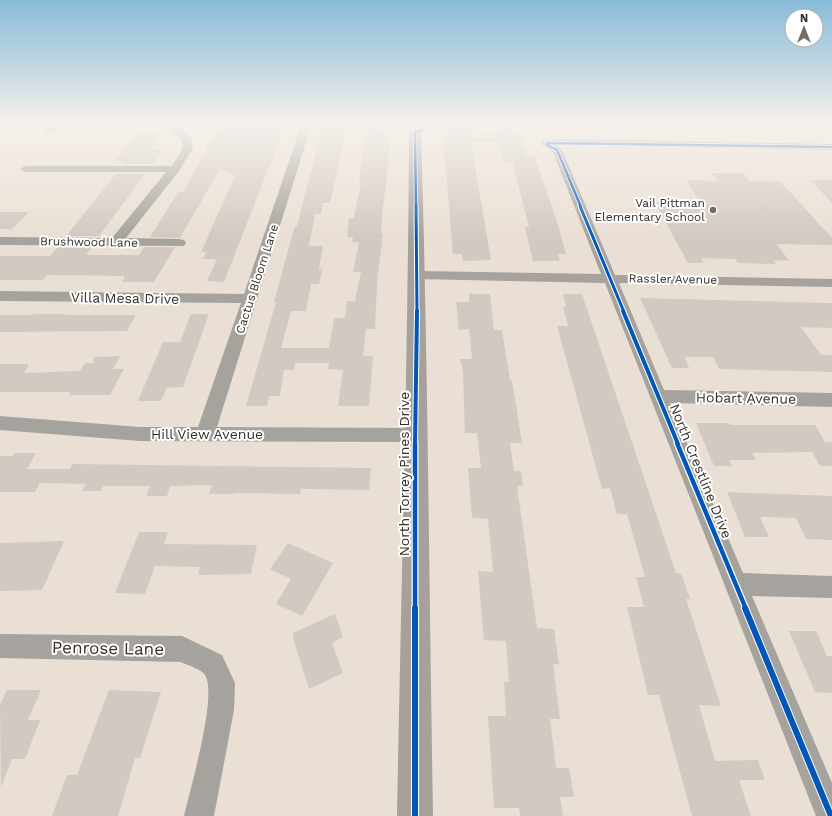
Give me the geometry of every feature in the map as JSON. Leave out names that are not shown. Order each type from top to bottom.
[{"type":"main road","name":"North Torrey Pines Drive","points":[[415,816],[414,435],[417,275],[416,161]]},
{"type":"street","points":[[116,242],[180,161]]},
{"type":"street","name":"Cactus Bloom Lane","points":[[205,435],[295,161]]},
{"type":"street","name":"North Crestline Drive","points":[[561,161],[608,278],[659,396],[831,816]]},
{"type":"street","points":[[25,169],[175,169]]},
{"type":"street","name":"Brushwood Lane","points":[[0,241],[179,243]]},
{"type":"street","name":"Rassler Avenue","points":[[417,275],[832,283]]},
{"type":"street","name":"Villa Mesa Drive","points":[[0,296],[250,299]]},
{"type":"street","name":"Hobart Avenue","points":[[659,396],[832,400]]},
{"type":"street","name":"Hill View Avenue","points":[[0,423],[140,434],[414,435]]},
{"type":"street","points":[[735,584],[832,587]]},
{"type":"street","name":"Penrose Lane","points":[[0,646],[182,649],[213,664],[222,683],[221,710],[199,816]]},
{"type":"building","points":[[126,161],[154,161],[152,164],[123,164]]},
{"type":"building","points":[[200,161],[271,161],[224,282],[207,281],[217,259],[203,259],[206,252],[201,252],[235,176],[220,169],[180,238],[150,237],[178,192],[183,192]]},
{"type":"building","points":[[314,161],[339,161],[330,203],[323,203],[321,214],[315,214],[309,246],[323,246],[319,269],[322,269],[319,284],[311,284],[306,311],[291,311],[281,348],[329,348],[334,318],[345,318],[347,301],[355,301],[361,272],[353,272],[359,242],[352,242],[353,237],[347,237],[349,218],[354,218],[361,182],[359,182],[362,161],[388,161],[382,215],[381,233],[383,233],[377,283],[375,329],[366,329],[363,356],[373,356],[369,406],[338,406],[343,370],[328,369],[329,363],[295,363],[294,370],[284,370],[280,396],[269,396],[267,406],[246,406],[276,302],[274,302],[287,254],[295,226],[297,226]]},
{"type":"building","points":[[445,161],[474,161],[491,260],[463,261],[462,254],[453,254]]},
{"type":"building","points":[[512,161],[536,161],[556,218],[566,254],[558,254],[560,261],[533,261],[525,227],[529,227]]},
{"type":"building","points":[[712,173],[743,173],[749,181],[781,182],[832,238],[832,245],[777,244],[789,261],[774,260],[776,264],[738,263],[735,259],[701,258],[704,263],[688,263],[654,201],[700,202],[686,180],[718,181]]},
{"type":"building","points":[[116,174],[145,174],[99,236],[66,236]]},
{"type":"building","points":[[810,180],[832,180],[832,203]]},
{"type":"building","points":[[0,212],[29,212],[12,229],[0,229]]},
{"type":"building","points":[[58,247],[92,247],[86,255],[139,255],[144,247],[175,247],[154,282],[122,282],[125,276],[47,275],[43,280],[0,280],[0,256],[50,256]]},
{"type":"building","points":[[469,294],[490,294],[494,330],[502,330],[510,380],[512,380],[522,443],[510,443],[514,471],[521,471],[523,486],[517,486],[537,628],[554,629],[559,664],[553,664],[560,719],[550,719],[556,768],[569,768],[574,797],[560,797],[563,816],[520,816],[519,808],[494,808],[488,716],[506,716],[504,682],[509,682],[506,641],[484,640],[478,571],[493,572],[488,519],[472,518],[468,468],[481,468],[477,433],[465,433],[463,372],[460,359],[472,359],[469,329],[459,330],[456,302],[469,302]]},
{"type":"building","points":[[563,294],[582,294],[676,573],[681,573],[690,599],[686,599],[721,706],[699,705],[715,761],[758,760],[765,780],[739,780],[751,816],[692,816],[659,695],[648,695],[627,607],[644,607],[636,577],[645,577],[627,514],[617,514],[610,488],[602,489],[557,326],[568,326],[563,307],[566,307]]},
{"type":"building","points":[[640,298],[832,303],[832,328],[801,327],[821,355],[832,355],[832,372],[719,369],[713,357],[685,357],[689,368],[672,368]]},
{"type":"building","points":[[191,314],[209,314],[183,387],[167,388],[161,401],[138,401],[163,342],[180,342]]},
{"type":"building","points":[[0,315],[136,315],[127,331],[0,332]]},
{"type":"building","points":[[120,356],[113,369],[124,369],[110,395],[69,395],[71,392],[0,392],[0,364],[29,364],[24,373],[80,371],[85,363],[94,363],[94,357]]},
{"type":"building","points":[[696,423],[729,423],[730,425],[815,425],[825,442],[832,442],[832,466],[820,466],[812,452],[752,453],[756,460],[729,460],[732,466],[714,466]]},
{"type":"building","points":[[15,453],[36,453],[27,469],[70,469],[72,464],[371,468],[369,490],[301,489],[300,494],[209,494],[212,485],[170,486],[167,496],[146,496],[150,486],[103,486],[101,491],[82,491],[86,484],[40,483],[35,492],[0,492],[0,456],[13,456]]},
{"type":"building","points":[[727,492],[832,496],[832,540],[806,539],[796,518],[760,517],[769,537],[745,537]]},
{"type":"building","points":[[139,532],[168,532],[164,544],[257,545],[251,574],[198,575],[200,567],[155,566],[145,594],[115,593]]},
{"type":"building","points":[[64,541],[42,590],[0,591],[0,543]]},
{"type":"building","points":[[288,543],[333,563],[302,616],[276,604],[291,579],[270,569]]},
{"type":"building","points":[[335,614],[343,637],[332,643],[343,673],[309,689],[293,638],[293,633]]},
{"type":"building","points":[[789,631],[816,631],[827,656],[832,656],[832,693],[815,692]]},
{"type":"building","points":[[7,690],[41,690],[28,720],[40,720],[25,759],[12,759],[1,787],[0,705]]},
{"type":"building","points":[[109,690],[161,692],[140,758],[135,758],[118,816],[52,816],[67,775],[77,775]]},
{"type":"cycle path","points":[[415,161],[417,275],[415,435],[415,816]]},
{"type":"cycle path","points":[[562,161],[831,816]]},
{"type":"place","name":"Vail Pittman Elementary School","points":[[713,210]]}]
